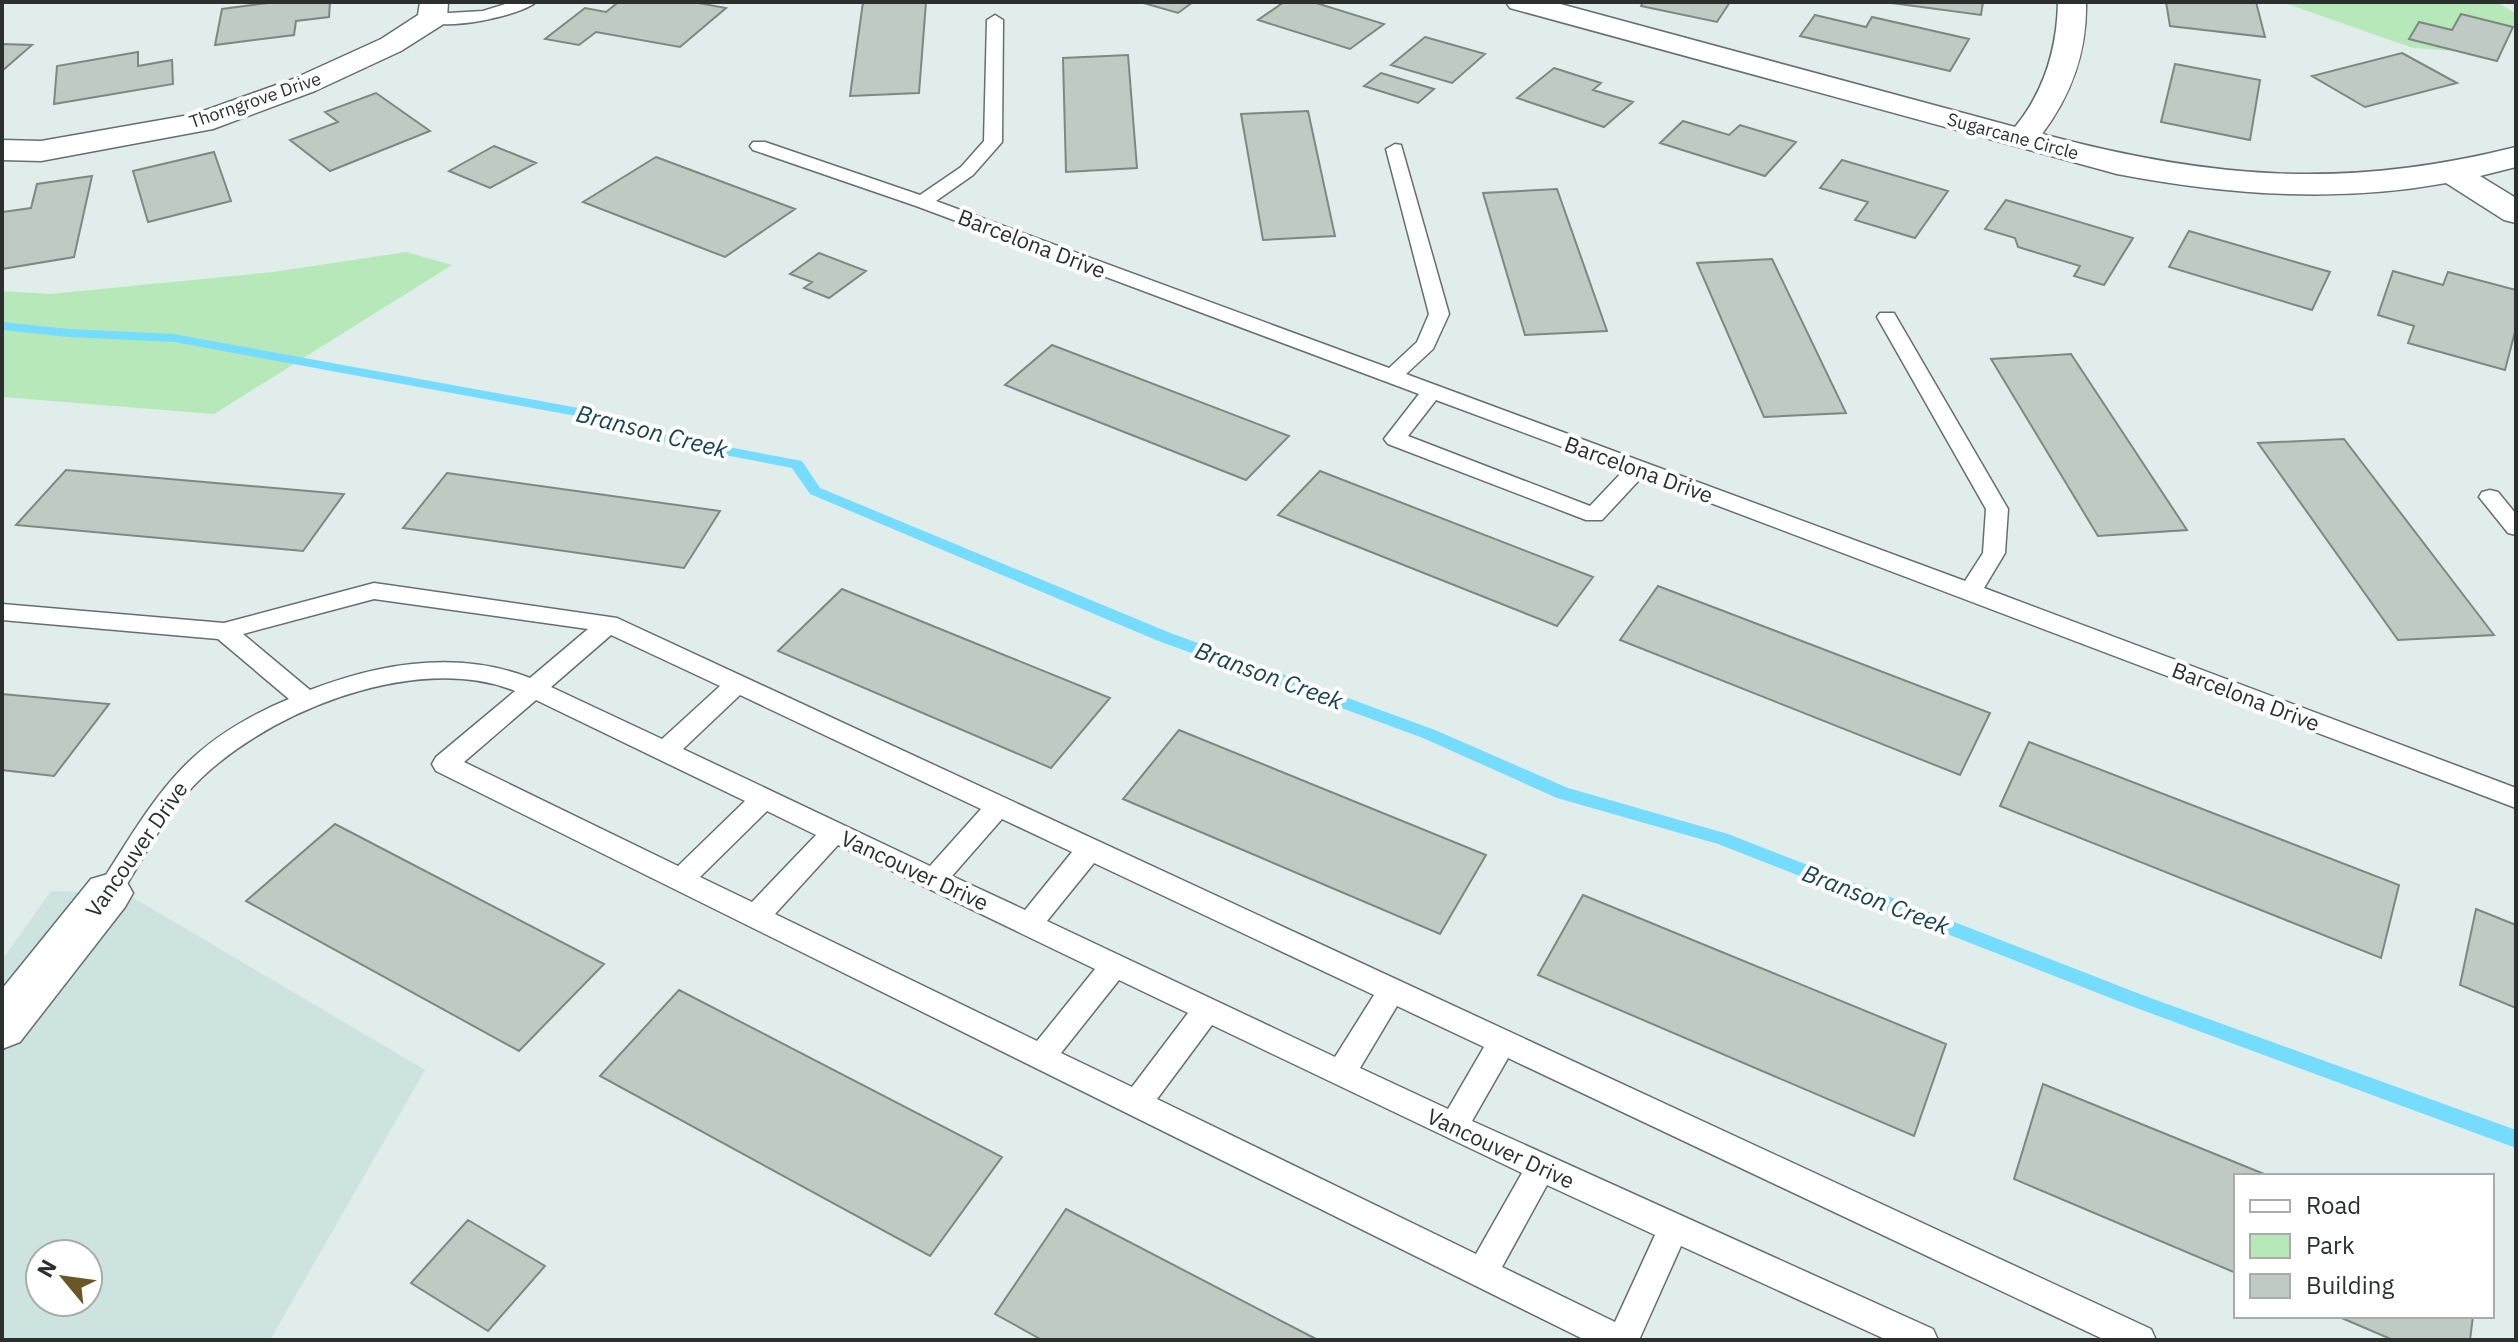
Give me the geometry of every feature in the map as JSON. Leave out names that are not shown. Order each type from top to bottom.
[{"type":"street","name":"Sugarcane Circle","points":[[1520,2],[2152,172],[2269,187],[2325,187],[2403,181],[2453,173],[2516,157]]},
{"type":"street","points":[[2022,139],[2054,95],[2068,61],[2073,28],[2072,2]]},
{"type":"street","name":"Thorngrove Drive","points":[[2,150],[41,151],[202,122],[304,85],[391,45],[433,10]]},
{"type":"street","points":[[2453,173],[2516,213]]},
{"type":"street","name":"Vancouver Drive","points":[[2,1027],[108,893]]},
{"type":"lane","points":[[433,10],[485,16],[528,2]]},
{"type":"lane","points":[[922,202],[967,171],[993,142],[995,20]]},
{"type":"lane","name":"Barcelona Drive","points":[[759,146],[922,202],[1970,591],[2516,798]]},
{"type":"lane","points":[[1390,378],[1426,345],[1439,314],[1395,149]]},
{"type":"lane","points":[[1887,317],[1997,509],[1994,553],[1970,591]]},
{"type":"lane","points":[[1431,393],[1395,439],[1594,515],[1638,469]]},
{"type":"lane","points":[[2490,497],[2516,528]]},
{"type":"lane","points":[[2,612],[224,631],[374,591],[609,624],[2140,1340]]},
{"type":"lane","points":[[609,624],[445,764],[1620,1340],[1674,1228]]},
{"type":"lane","points":[[224,631],[306,700]]},
{"type":"lane","name":"Vancouver Drive","points":[[108,893],[178,785],[216,749],[306,700],[365,681],[411,673],[456,671],[494,674],[534,689],[1030,923],[1541,1168],[1922,1340]]},
{"type":"lane","points":[[665,751],[737,684]]},
{"type":"lane","points":[[681,880],[764,798]]},
{"type":"lane","points":[[934,879],[998,807]]},
{"type":"lane","points":[[755,917],[835,832]]},
{"type":"lane","points":[[1030,923],[1090,849]]},
{"type":"lane","points":[[1042,1056],[1115,964]]},
{"type":"lane","points":[[1341,1073],[1392,990]]},
{"type":"lane","points":[[1137,1104],[1207,1009]]},
{"type":"lane","points":[[1454,1126],[1502,1042]]},
{"type":"lane","points":[[1482,1273],[1541,1168]]},
{"type":"shaded area","points":[[51,891],[127,894],[425,1070],[270,1340],[2,1340],[2,960]]},
{"type":"green space","points":[[2282,2],[2497,2],[2516,14],[2516,20],[2498,54],[2413,48]]},
{"type":"green space","points":[[406,252],[452,265],[214,414],[2,397],[2,291],[50,294],[273,272]]},
{"type":"building","points":[[276,2],[330,2],[329,17],[296,21],[294,35],[215,45],[222,9]]},
{"type":"building","points":[[608,2],[693,2],[726,8],[680,47],[596,32],[579,45],[545,39],[585,8],[606,12],[616,4]]},
{"type":"building","points":[[863,2],[926,2],[919,93],[850,96]]},
{"type":"building","points":[[1140,2],[1193,2],[1178,13]]},
{"type":"building","points":[[1284,2],[1313,2],[1384,24],[1350,49],[1258,20]]},
{"type":"building","points":[[1643,2],[1730,2],[1717,22],[1641,6]]},
{"type":"building","points":[[1884,2],[1983,2],[1981,15]]},
{"type":"building","points":[[2166,2],[2256,2],[2265,37],[2170,26]]},
{"type":"building","points":[[2461,14],[2513,27],[2497,61],[2409,39],[2419,22],[2452,30]]},
{"type":"building","points":[[1815,15],[1866,27],[1872,17],[1969,39],[1950,71],[1800,36]]},
{"type":"building","points":[[1425,37],[1485,54],[1452,83],[1391,65]]},
{"type":"building","points":[[2,44],[32,45],[2,71]]},
{"type":"building","points":[[138,52],[138,66],[172,60],[173,84],[54,104],[57,66]]},
{"type":"building","points":[[2402,53],[2457,83],[2365,107],[2312,76]]},
{"type":"building","points":[[1128,55],[1137,168],[1066,172],[1063,58]]},
{"type":"building","points":[[2175,64],[2260,80],[2250,140],[2161,122]]},
{"type":"building","points":[[1554,68],[1601,83],[1593,90],[1633,102],[1604,127],[1517,98]]},
{"type":"building","points":[[1381,73],[1434,89],[1418,103],[1364,86]]},
{"type":"building","points":[[376,93],[430,131],[330,171],[290,140],[338,122],[325,112]]},
{"type":"building","points":[[1308,111],[1335,236],[1263,240],[1241,114]]},
{"type":"building","points":[[1683,121],[1729,135],[1740,125],[1796,142],[1765,176],[1660,143]]},
{"type":"building","points":[[494,146],[536,163],[490,188],[449,171]]},
{"type":"building","points":[[214,152],[231,201],[148,222],[133,171]]},
{"type":"building","points":[[656,157],[795,209],[725,257],[583,202]]},
{"type":"building","points":[[1842,160],[1948,191],[1915,238],[1855,220],[1868,202],[1820,188]]},
{"type":"building","points":[[92,176],[74,257],[2,269],[2,212],[31,208],[37,184]]},
{"type":"building","points":[[1557,189],[1607,331],[1525,335],[1483,193]]},
{"type":"building","points":[[2006,200],[2133,238],[2104,285],[2074,276],[2080,266],[2018,247],[2015,238],[1985,229]]},
{"type":"building","points":[[2189,231],[2330,272],[2312,310],[2169,267]]},
{"type":"building","points":[[819,253],[866,271],[829,298],[804,288],[812,282],[790,274]]},
{"type":"building","points":[[1772,259],[1846,413],[1764,417],[1697,263]]},
{"type":"building","points":[[2393,271],[2443,285],[2448,272],[2516,290],[2516,328],[2505,370],[2408,343],[2414,326],[2378,315]]},
{"type":"building","points":[[1052,345],[1289,436],[1246,480],[1005,385]]},
{"type":"building","points":[[2071,354],[2187,530],[2098,536],[1991,359]]},
{"type":"building","points":[[2344,439],[2494,635],[2398,640],[2258,443]]},
{"type":"building","points":[[66,470],[344,494],[303,551],[16,525]]},
{"type":"building","points":[[1320,471],[1593,577],[1557,626],[1278,515]]},
{"type":"building","points":[[447,473],[720,511],[684,568],[403,528]]},
{"type":"building","points":[[1658,586],[1990,713],[1960,775],[1620,640]]},
{"type":"building","points":[[842,589],[1110,698],[1051,768],[778,651]]},
{"type":"building","points":[[2,694],[109,704],[54,776],[2,770]]},
{"type":"building","points":[[1179,730],[1486,855],[1440,934],[1123,799]]},
{"type":"building","points":[[2029,742],[2399,885],[2381,958],[2000,806]]},
{"type":"building","points":[[335,824],[604,964],[519,1051],[246,901]]},
{"type":"building","points":[[1583,895],[1946,1044],[1914,1136],[1538,975]]},
{"type":"building","points":[[2476,909],[2516,925],[2516,1008],[2460,985]]},
{"type":"building","points":[[679,990],[1002,1157],[930,1256],[600,1076]]},
{"type":"building","points":[[2043,1084],[2264,1174],[2234,1174],[2234,1272],[2014,1179]]},
{"type":"building","points":[[1066,1209],[1318,1340],[1042,1340],[995,1314]]},
{"type":"building","points":[[468,1220],[545,1266],[488,1331],[411,1283]]},
{"type":"building","points":[[2342,1318],[2473,1318],[2470,1340],[2393,1340]]},
{"type":"waterway","name":"Branson Creek","points":[[2,326],[174,338],[584,413],[673,441],[797,464],[815,491],[1162,636],[1429,734],[1563,793],[1722,839],[2138,1001],[2516,1139]]}]
